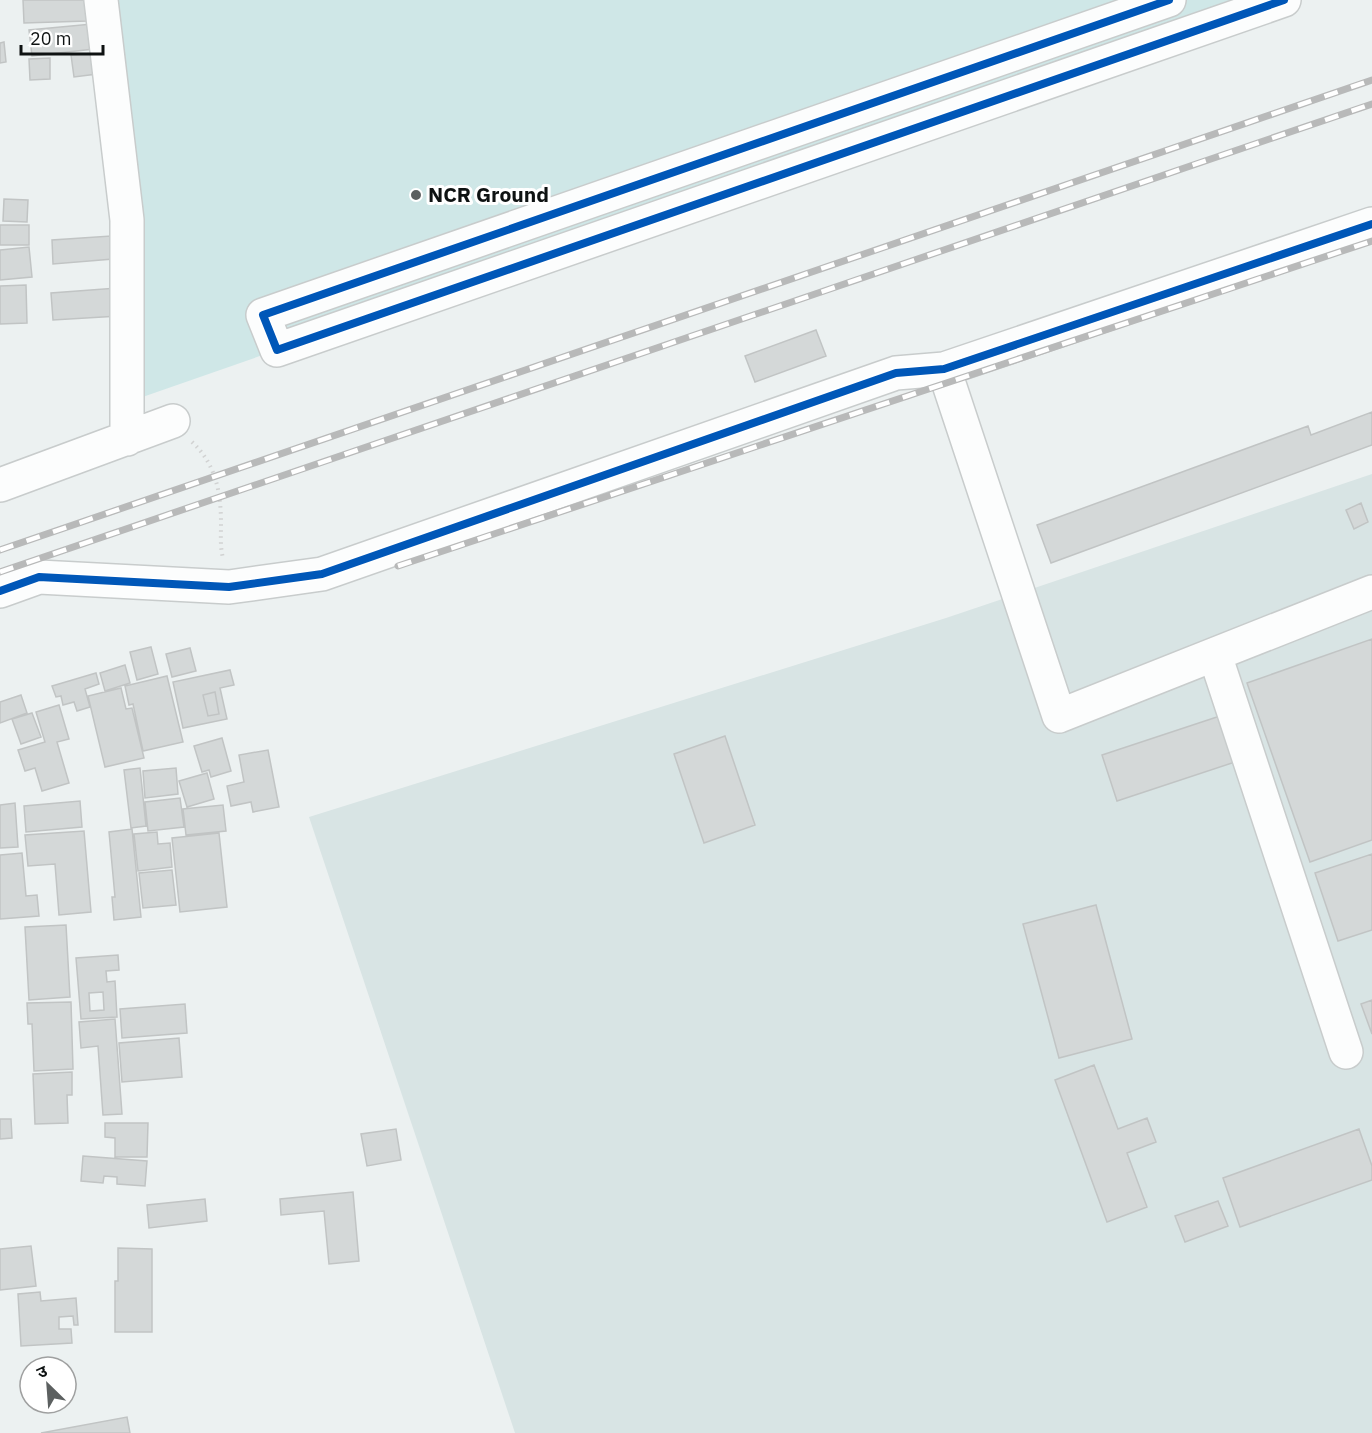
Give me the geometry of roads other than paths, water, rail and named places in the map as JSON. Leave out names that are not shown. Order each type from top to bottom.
[{"type":"street","points":[[101,0],[127,220],[128,439]]},
{"type":"street","points":[[1169,0],[263,315],[277,350],[1284,0]]},
{"type":"street","points":[[0,591],[39,577],[229,587],[322,574],[896,373],[944,369],[1372,224]]},
{"type":"street","points":[[944,369],[1059,716],[1372,592]]},
{"type":"street","points":[[0,484],[173,422]]},
{"type":"street","points":[[1215,655],[1346,1052]]},
{"type":"railway","points":[[0,550],[1372,80]]},
{"type":"railway","points":[[0,572],[1372,104]]},
{"type":"railway","points":[[398,566],[1372,241]]},
{"type":"place","name":"NCR Ground","points":[[416,195]]}]
